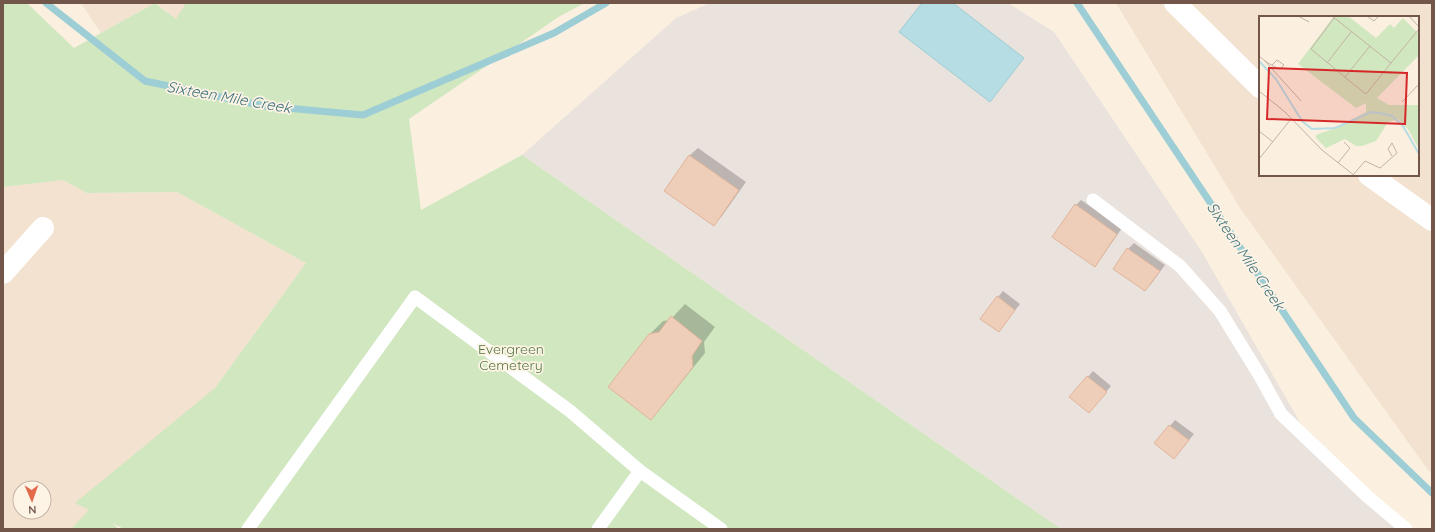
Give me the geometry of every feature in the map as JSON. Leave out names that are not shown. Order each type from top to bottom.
[{"type":"street","points":[[1184,6],[1259,86]]},
{"type":"street","points":[[1370,176],[1432,220]]},
{"type":"street","points":[[3,274],[43,228]]},
{"type":"lane","points":[[1093,200],[1180,266],[1220,311],[1260,376],[1281,414],[1368,496],[1406,529]]},
{"type":"lane","points":[[248,529],[415,297],[570,411],[640,471],[721,529]]},
{"type":"lane","points":[[598,529],[640,471]]},
{"type":"shaded area","points":[[81,3],[155,3],[101,33]]},
{"type":"shaded area","points":[[157,3],[186,3],[176,20]]},
{"type":"shaded area","points":[[710,3],[1008,3],[1054,32],[1202,252],[1321,459],[1407,529],[1061,529],[522,155],[676,18]]},
{"type":"shaded area","points":[[1116,3],[1432,3],[1432,473],[1428,470],[1240,208]]},
{"type":"shaded area","points":[[63,180],[87,193],[177,192],[306,263],[215,388],[73,529],[3,529],[3,187]]},
{"type":"green space","name":"Evergreen Cemetery","points":[[3,3],[27,3],[74,48],[155,3],[176,19],[186,3],[585,3],[560,16],[409,119],[421,210],[522,155],[1061,529],[124,529],[112,523],[119,529],[71,529],[89,510],[75,503],[215,388],[306,263],[177,192],[87,193],[63,180],[3,187]]},
{"type":"water","points":[[922,3],[953,3],[1024,58],[990,102],[899,32]]},
{"type":"building","points":[[689,155],[739,190],[714,226],[664,191]]},
{"type":"building","points":[[1075,204],[1117,234],[1095,267],[1052,237]]},
{"type":"building","points":[[1127,248],[1160,271],[1145,291],[1113,269]]},
{"type":"building","points":[[997,296],[1015,310],[999,332],[980,319]]},
{"type":"building","points":[[671,316],[702,341],[692,356],[693,367],[651,420],[608,387],[649,334],[659,332]]},
{"type":"building","points":[[1087,376],[1107,392],[1089,413],[1069,397]]},
{"type":"building","points":[[1169,425],[1189,440],[1174,459],[1154,443]]},
{"type":"waterway","name":"Sixteen Mile Creek","points":[[46,3],[145,81],[264,106],[363,115],[554,33],[606,3]]},
{"type":"waterway","name":"Sixteen Mile Creek","points":[[1077,3],[1354,418],[1432,493]]}]
